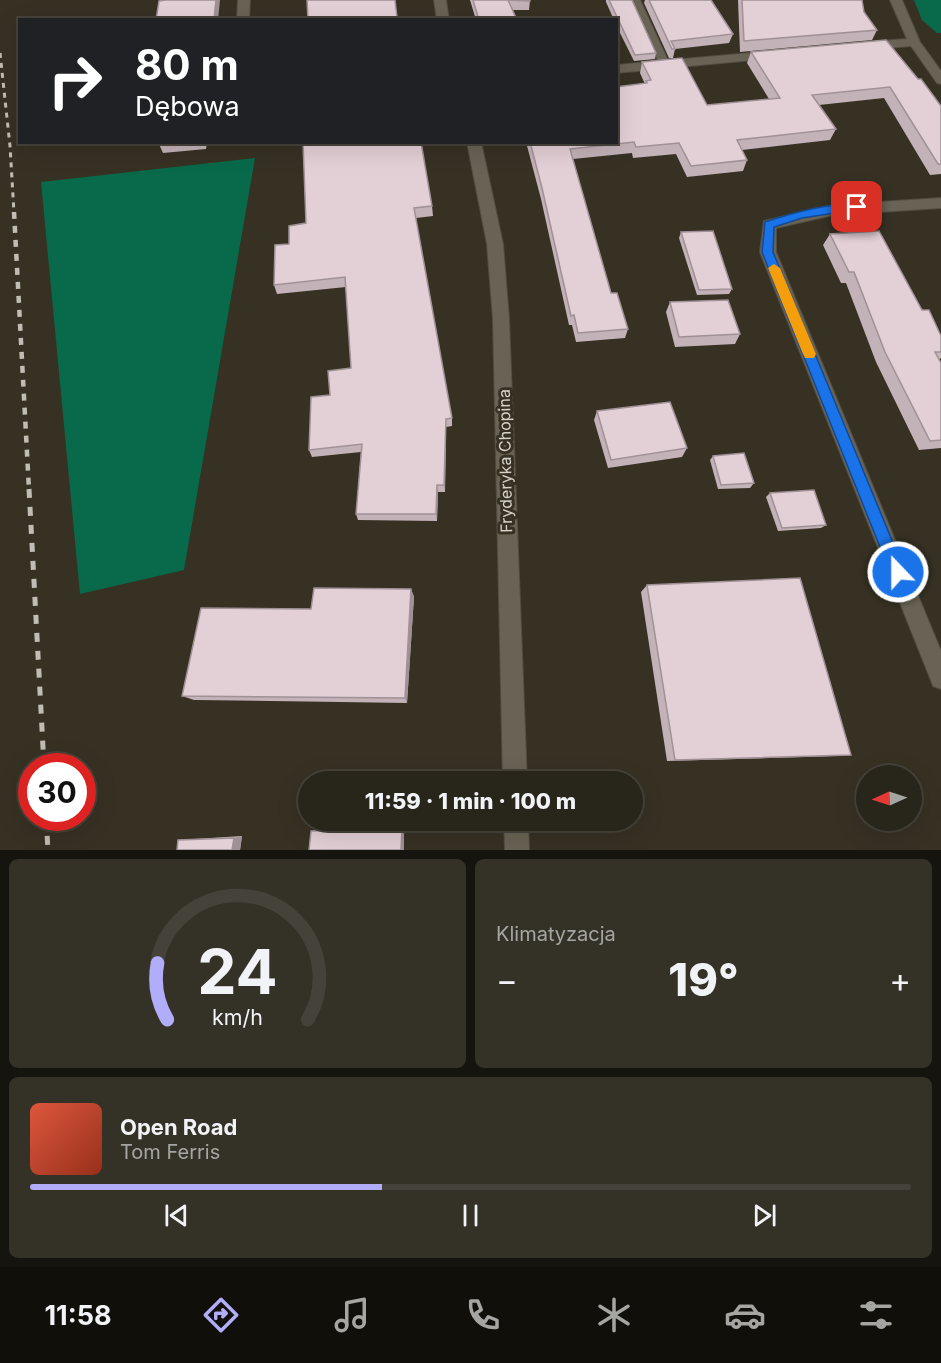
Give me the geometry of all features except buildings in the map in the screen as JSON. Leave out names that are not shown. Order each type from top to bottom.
[{"type":"street","points":[[243,18],[244,0]]},
{"type":"street","points":[[440,0],[443,18]]},
{"type":"street","points":[[896,0],[914,42],[941,80]]},
{"type":"street","points":[[855,47],[914,42]]},
{"type":"street","points":[[618,69],[784,54]]},
{"type":"street","name":"Fryderyka Chopina","points":[[474,144],[495,244],[501,319],[515,771]]},
{"type":"street","points":[[941,203],[836,208],[801,214],[769,225],[768,252],[941,678]]},
{"type":"street","points":[[517,831],[518,850]]},
{"type":"lane","points":[[635,0],[665,65]]},
{"type":"green space","points":[[914,0],[941,0],[941,33],[937,33],[922,20]]},
{"type":"green space","points":[[255,158],[184,570],[80,594],[41,182]]},
{"type":"railway","points":[[0,53],[10,146],[14,213]]},
{"type":"railway","points":[[14,212],[29,490]]},
{"type":"railway","points":[[29,489],[43,753]]},
{"type":"railway","points":[[47,831],[48,850]]},
{"type":"slow traffic","points":[[774,268],[809,354]]},
{"type":"route","points":[[857,207],[801,214],[769,225],[768,252],[898,572]]}]
